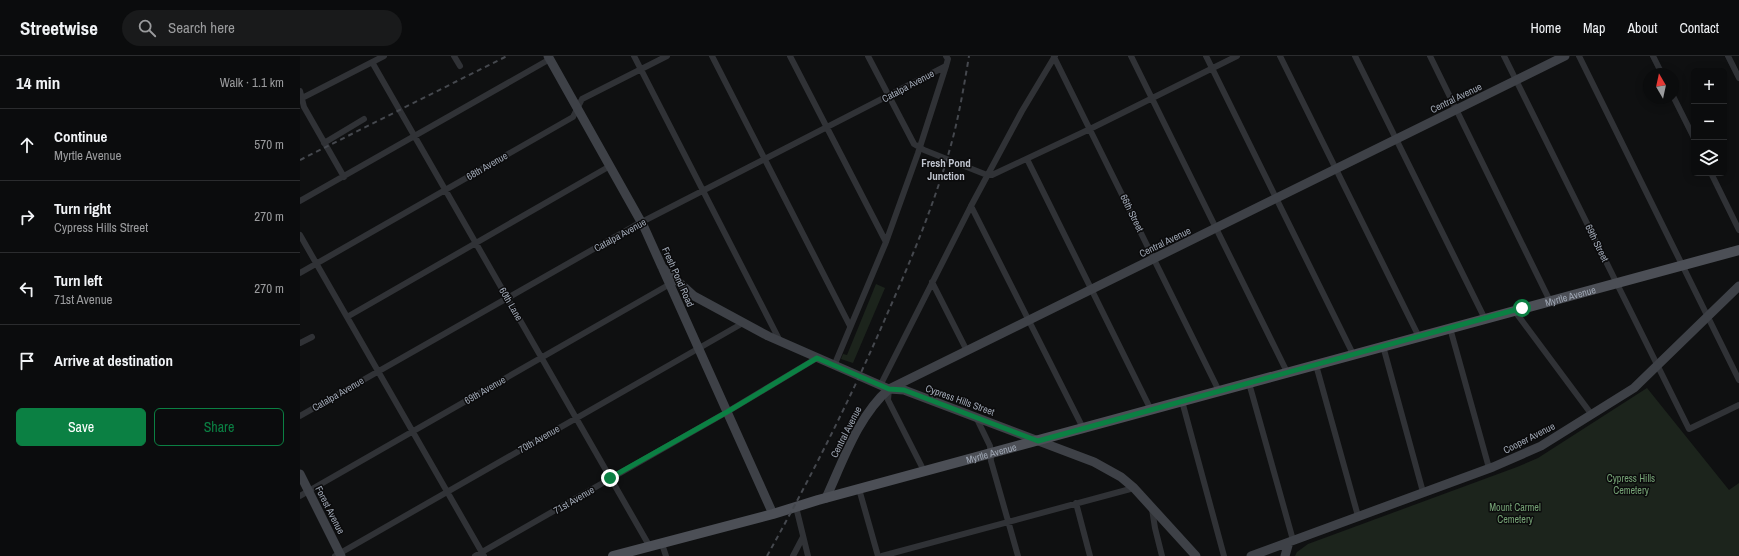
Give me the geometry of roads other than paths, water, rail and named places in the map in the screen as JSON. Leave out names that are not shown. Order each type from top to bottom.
[{"type":"main road","name":"Central Avenue","points":[[826,498],[865,415],[879,398],[885,387],[967,351],[1030,321],[1565,56]]},
{"type":"main road","name":"Fresh Pond Road","points":[[549,57],[642,222],[773,514]]},
{"type":"main road","name":"Myrtle Avenue","points":[[613,556],[773,514],[826,498],[1287,372],[1739,250]]},
{"type":"main road","name":"Cypress Hills Street","points":[[662,267],[694,296],[743,323],[834,366],[885,387],[904,390],[1094,462],[1121,477],[1134,488],[1196,556]]},
{"type":"main road","name":"Cypress Hills Street","points":[[670,284],[683,294],[694,296]]},
{"type":"main road","name":"Cooper Avenue","points":[[1251,556],[1488,468],[1541,446],[1634,388],[1658,367],[1739,286]]},
{"type":"main road","name":"Forest Avenue","points":[[300,474],[339,555]]},
{"type":"main road","points":[[1285,556],[1291,541]]},
{"type":"street","points":[[301,98],[384,56]]},
{"type":"street","points":[[454,56],[460,66]]},
{"type":"street","points":[[634,56],[780,341]]},
{"type":"street","name":"68th Avenue","points":[[300,273],[573,117],[582,99],[667,56]]},
{"type":"street","points":[[712,56],[850,326]]},
{"type":"street","points":[[790,56],[886,242]]},
{"type":"street","points":[[868,56],[914,144],[987,175],[992,175],[1090,130],[1237,56]]},
{"type":"street","points":[[834,366],[886,242],[920,147],[948,59],[946,56]]},
{"type":"street","points":[[1131,56],[1287,372]]},
{"type":"street","points":[[1206,56],[1353,354]]},
{"type":"street","points":[[1280,56],[1419,337]]},
{"type":"street","points":[[1355,56],[1485,319]]},
{"type":"street","points":[[1430,56],[1550,301]]},
{"type":"street","name":"69th Street","points":[[1504,56],[1689,429],[1739,405]]},
{"type":"street","points":[[1579,56],[1739,380]]},
{"type":"street","points":[[1653,56],[1659,68]]},
{"type":"street","points":[[1728,56],[1739,78]]},
{"type":"street","points":[[300,201],[415,136],[549,57]]},
{"type":"street","points":[[924,472],[888,400],[885,387],[932,282],[971,206],[1022,111],[1055,57]]},
{"type":"street","name":"66th Street","points":[[1055,57],[1219,391]]},
{"type":"street","name":"60th Lane","points":[[372,62],[650,547]]},
{"type":"street","name":"Catalpa Avenue","points":[[300,416],[507,297],[642,222],[946,66]]},
{"type":"street","points":[[300,91],[304,107],[344,176]]},
{"type":"street","points":[[1677,104],[1691,132]]},
{"type":"street","points":[[324,143],[364,119]]},
{"type":"street","points":[[1027,159],[1151,410]]},
{"type":"street","points":[[347,317],[610,166]]},
{"type":"street","points":[[1712,176],[1739,230]]},
{"type":"street","points":[[971,206],[1083,428]]},
{"type":"street","points":[[300,235],[483,554]]},
{"type":"street","points":[[932,282],[967,351]]},
{"type":"street","name":"69th Avenue","points":[[300,496],[670,284]]},
{"type":"street","points":[[1514,310],[1592,415]]},
{"type":"street","name":"70th Avenue","points":[[339,555],[743,323]]},
{"type":"street","points":[[1450,328],[1488,468]]},
{"type":"street","points":[[300,343],[312,337]]},
{"type":"street","points":[[1383,346],[1423,492]]},
{"type":"street","name":"71st Avenue","points":[[475,556],[483,554],[610,478],[727,412],[817,358]]},
{"type":"street","points":[[1316,365],[1358,516]]},
{"type":"street","points":[[1249,383],[1291,541]]},
{"type":"street","points":[[1182,401],[1224,556]]},
{"type":"street","points":[[976,417],[990,446],[1008,522],[1018,556]]},
{"type":"street","points":[[882,556],[1134,488]]},
{"type":"street","points":[[859,489],[878,556]]},
{"type":"street","points":[[1076,503],[1090,556]]},
{"type":"street","points":[[796,507],[808,556]]},
{"type":"street","points":[[1152,509],[1162,556]]},
{"type":"street","points":[[793,556],[803,537]]},
{"type":"street","points":[[662,544],[666,556]]},
{"type":"railway","points":[[300,160],[507,56]]},
{"type":"railway","points":[[767,556],[815,466],[845,405],[897,292],[914,250],[938,188],[951,145],[959,112],[969,56]]},
{"type":"district","name":"Fresh Pond Junction","points":[[946,169]]},
{"type":"park label","name":"Cypress Hills Cemetery","points":[[1631,484]]},
{"type":"park label","name":"Mount Carmel Cemetery","points":[[1515,512]]}]
